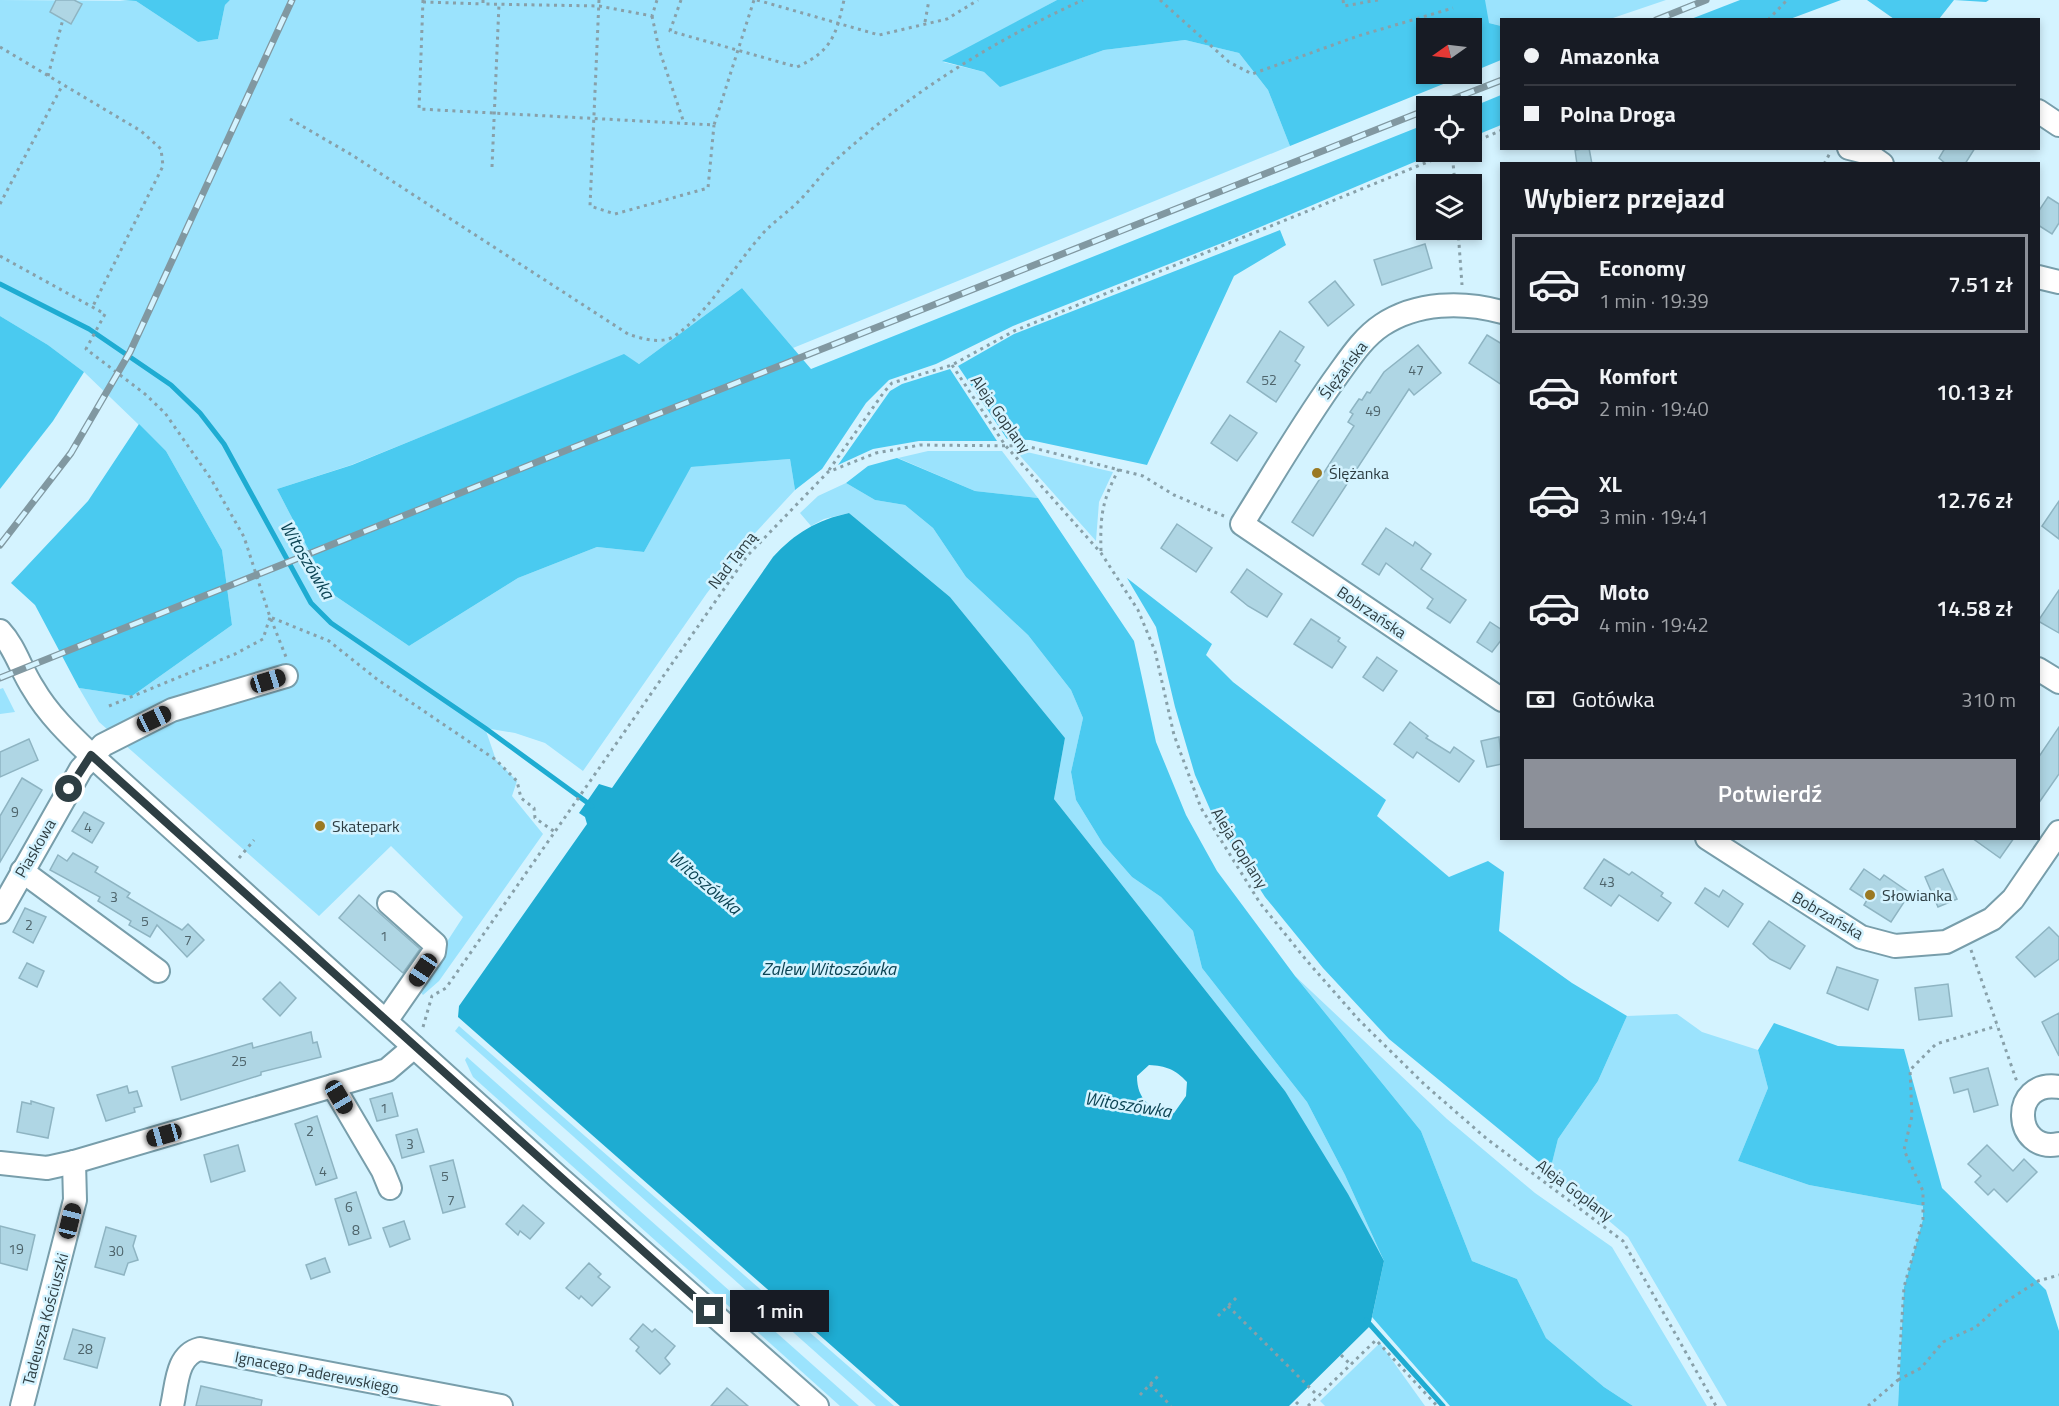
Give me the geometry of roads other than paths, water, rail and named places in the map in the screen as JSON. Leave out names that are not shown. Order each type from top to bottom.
[{"type":"street","points":[[2040,112],[2059,125]]},
{"type":"street","points":[[1857,150],[1865,152],[1879,162]]},
{"type":"street","name":"Ślężańska","points":[[1242,524],[1324,394],[1367,337],[1383,324],[1408,313],[1435,306],[1463,304],[1500,312]]},
{"type":"street","name":"Bobrzańska","points":[[1242,524],[1500,699]]},
{"type":"street","points":[[0,631],[7,639],[33,690],[63,728],[91,755],[386,1021],[418,1037],[817,1406]]},
{"type":"street","points":[[2040,670],[2059,682]]},
{"type":"street","points":[[91,755],[138,726],[172,710],[286,676]]},
{"type":"street","name":"Piaskowa","points":[[0,912],[22,870],[91,755]]},
{"type":"street","name":"Bobrzańska","points":[[1710,840],[1861,937],[1895,946],[1946,942],[1992,919],[2013,899],[2059,832]]},
{"type":"street","points":[[22,870],[158,971]]},
{"type":"street","points":[[386,1021],[434,952],[435,944],[389,903]]},
{"type":"street","points":[[0,1163],[46,1168],[74,1162],[387,1070],[418,1037]]},
{"type":"street","points":[[333,1086],[383,1171],[390,1188]]},
{"type":"street","points":[[2059,1087],[2040,1088],[2024,1104],[2022,1115],[2024,1126],[2031,1136],[2041,1143],[2059,1144]]},
{"type":"street","name":"Tadeusza Kościuszki","points":[[22,1406],[75,1200],[74,1162]]},
{"type":"street","name":"Ignacego Paderewskiego","points":[[172,1406],[183,1359],[192,1351],[200,1349],[501,1406]]},
{"type":"water","name":"Zalew Witoszówka","points":[[849,513],[950,597],[1065,738],[1054,799],[1285,1091],[1348,1194],[1384,1261],[1370,1326],[1289,1406],[900,1406],[458,1017],[459,1006],[587,824],[585,817],[579,813],[599,784],[612,788],[773,557],[798,534]],"holes":[[[1149,1065],[1174,1071],[1187,1082],[1186,1096],[1174,1113],[1152,1106],[1143,1098],[1137,1076]]]},
{"type":"waterway","name":"Witoszówka","points":[[0,284],[89,329],[171,385],[200,413],[224,444],[311,603],[331,623],[485,728],[592,806]]},
{"type":"waterway","name":"Witoszówka","points":[[1366,1320],[1443,1406]]},
{"type":"railway","points":[[0,545],[71,453],[130,352],[292,0]]},
{"type":"railway","points":[[1661,18],[1706,0]]},
{"type":"railway","points":[[1461,96],[1500,81]]},
{"type":"railway","points":[[0,678],[582,444],[1416,114]]},
{"type":"place","name":"Ślężanka","points":[[1317,473]]},
{"type":"place","name":"Skatepark","points":[[320,826]]},
{"type":"place","name":"Słowianka","points":[[1870,895]]}]
